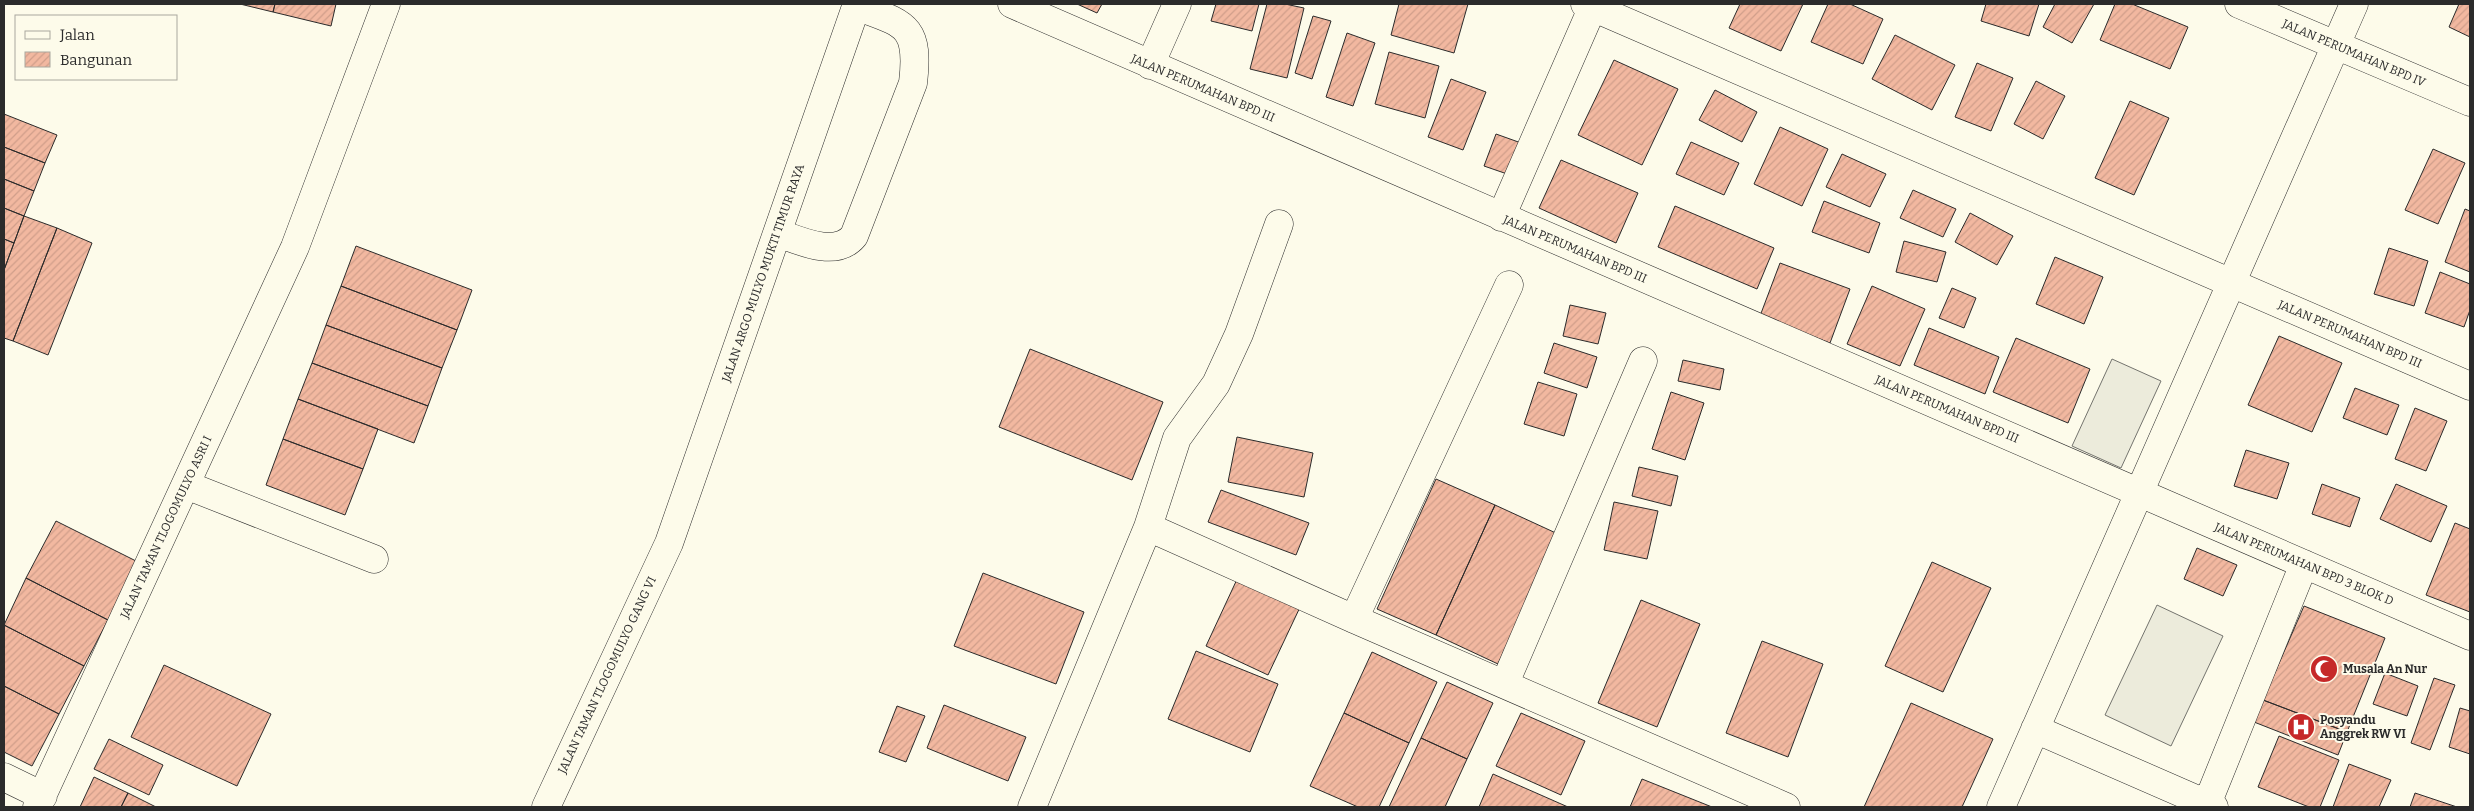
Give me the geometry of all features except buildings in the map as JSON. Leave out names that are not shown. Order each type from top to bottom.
[{"type":"street","name":"JALAN TAMAN TLOGOMULYO ASRI I","points":[[40,802],[295,247],[386,4]]},
{"type":"street","name":"JALAN PERUMAHAN BPD III","points":[[1012,4],[2138,492]]},
{"type":"street","points":[[1150,65],[1177,4]]},
{"type":"street","name":"JALAN PERUMAHAN BPD IV","points":[[2239,4],[2470,102]]},
{"type":"street","points":[[2001,807],[2334,45],[2354,4]]},
{"type":"street","name":"JALAN PERUMAHAN BPD III","points":[[1591,5],[2470,386]]},
{"type":"street","points":[[1501,217],[1591,5]]},
{"type":"street","points":[[785,235],[822,246],[841,247],[854,236],[913,83],[915,64],[912,43],[903,25],[859,6]]},
{"type":"street","name":"JALAN ARGO MULYO MUKTI TIMUR RAYA","points":[[669,543],[785,235],[859,6]]},
{"type":"street","points":[[1032,807],[1148,527],[1177,438],[1216,384],[1239,334],[1279,224]]},
{"type":"street","points":[[1354,619],[1508,285]]},
{"type":"street","points":[[1504,683],[1643,361]]},
{"type":"street","points":[[186,485],[374,559]]},
{"type":"street","name":"JALAN PERUMAHAN BPD 3 BLOK D","points":[[2138,492],[2470,636]]},
{"type":"street","points":[[1148,527],[1786,807]]},
{"type":"street","name":"JALAN TAMAN TLOGOMULYO GANG VI","points":[[546,807],[669,543]]},
{"type":"street","points":[[2034,729],[2211,806],[2304,564]]},
{"type":"street","points":[[4,777],[40,802]]},
{"type":"shaded area","points":[[2112,359],[2161,381],[2121,468],[2072,446]]},
{"type":"shaded area","points":[[2157,605],[2223,636],[2171,746],[2105,715]]},
{"type":"place","name":"Musala An Nur","points":[[2324,669]]},
{"type":"place","name":"Posyandu Anggrek RW VI","points":[[2301,727]]}]
